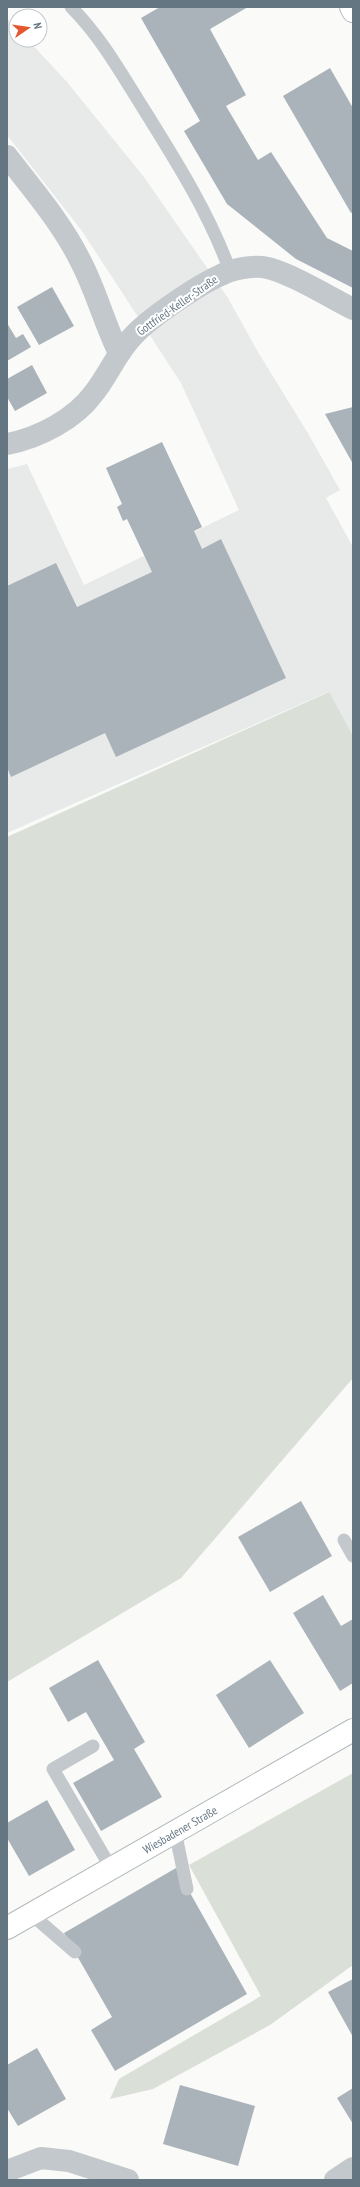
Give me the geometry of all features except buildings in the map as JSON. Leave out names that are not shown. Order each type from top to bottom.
[{"type":"main road","points":[[350,7],[353,11]]},
{"type":"main road","name":"Wiesbadener Straße","points":[[7,1928],[353,1730]]},
{"type":"street","points":[[7,156],[64,230],[81,262],[107,328],[119,353]]},
{"type":"street","name":"Gottfried-Keller-Straße","points":[[7,444],[30,439],[79,408],[94,394],[119,353],[134,335],[199,288],[230,271],[262,267],[276,270],[353,309]]},
{"type":"street","points":[[7,2171],[41,2158],[69,2161],[128,2180]]},
{"type":"street","points":[[335,2180],[353,2168]]},
{"type":"lane","points":[[72,7],[107,50],[180,167],[212,224],[230,271]]},
{"type":"lane","points":[[344,1540],[353,1556]]},
{"type":"lane","points":[[93,1746],[54,1769],[111,1868]]},
{"type":"lane","points":[[175,1831],[187,1889]]},
{"type":"lane","points":[[31,1914],[75,1952]]},
{"type":"shaded area","points":[[7,18],[8,48],[35,48],[67,82],[144,177],[228,298],[258,352],[309,435],[340,490],[326,498],[353,547],[353,736],[328,692],[7,833],[7,469],[27,464],[84,585],[239,510],[181,383],[82,231],[7,135]]},
{"type":"shaded area","points":[[329,692],[353,736],[353,1378],[181,1578],[7,1682],[7,837]]},
{"type":"shaded area","points":[[353,1773],[353,1965],[270,2025],[153,2089],[110,2099],[119,2079],[261,1996],[189,1865]]}]
